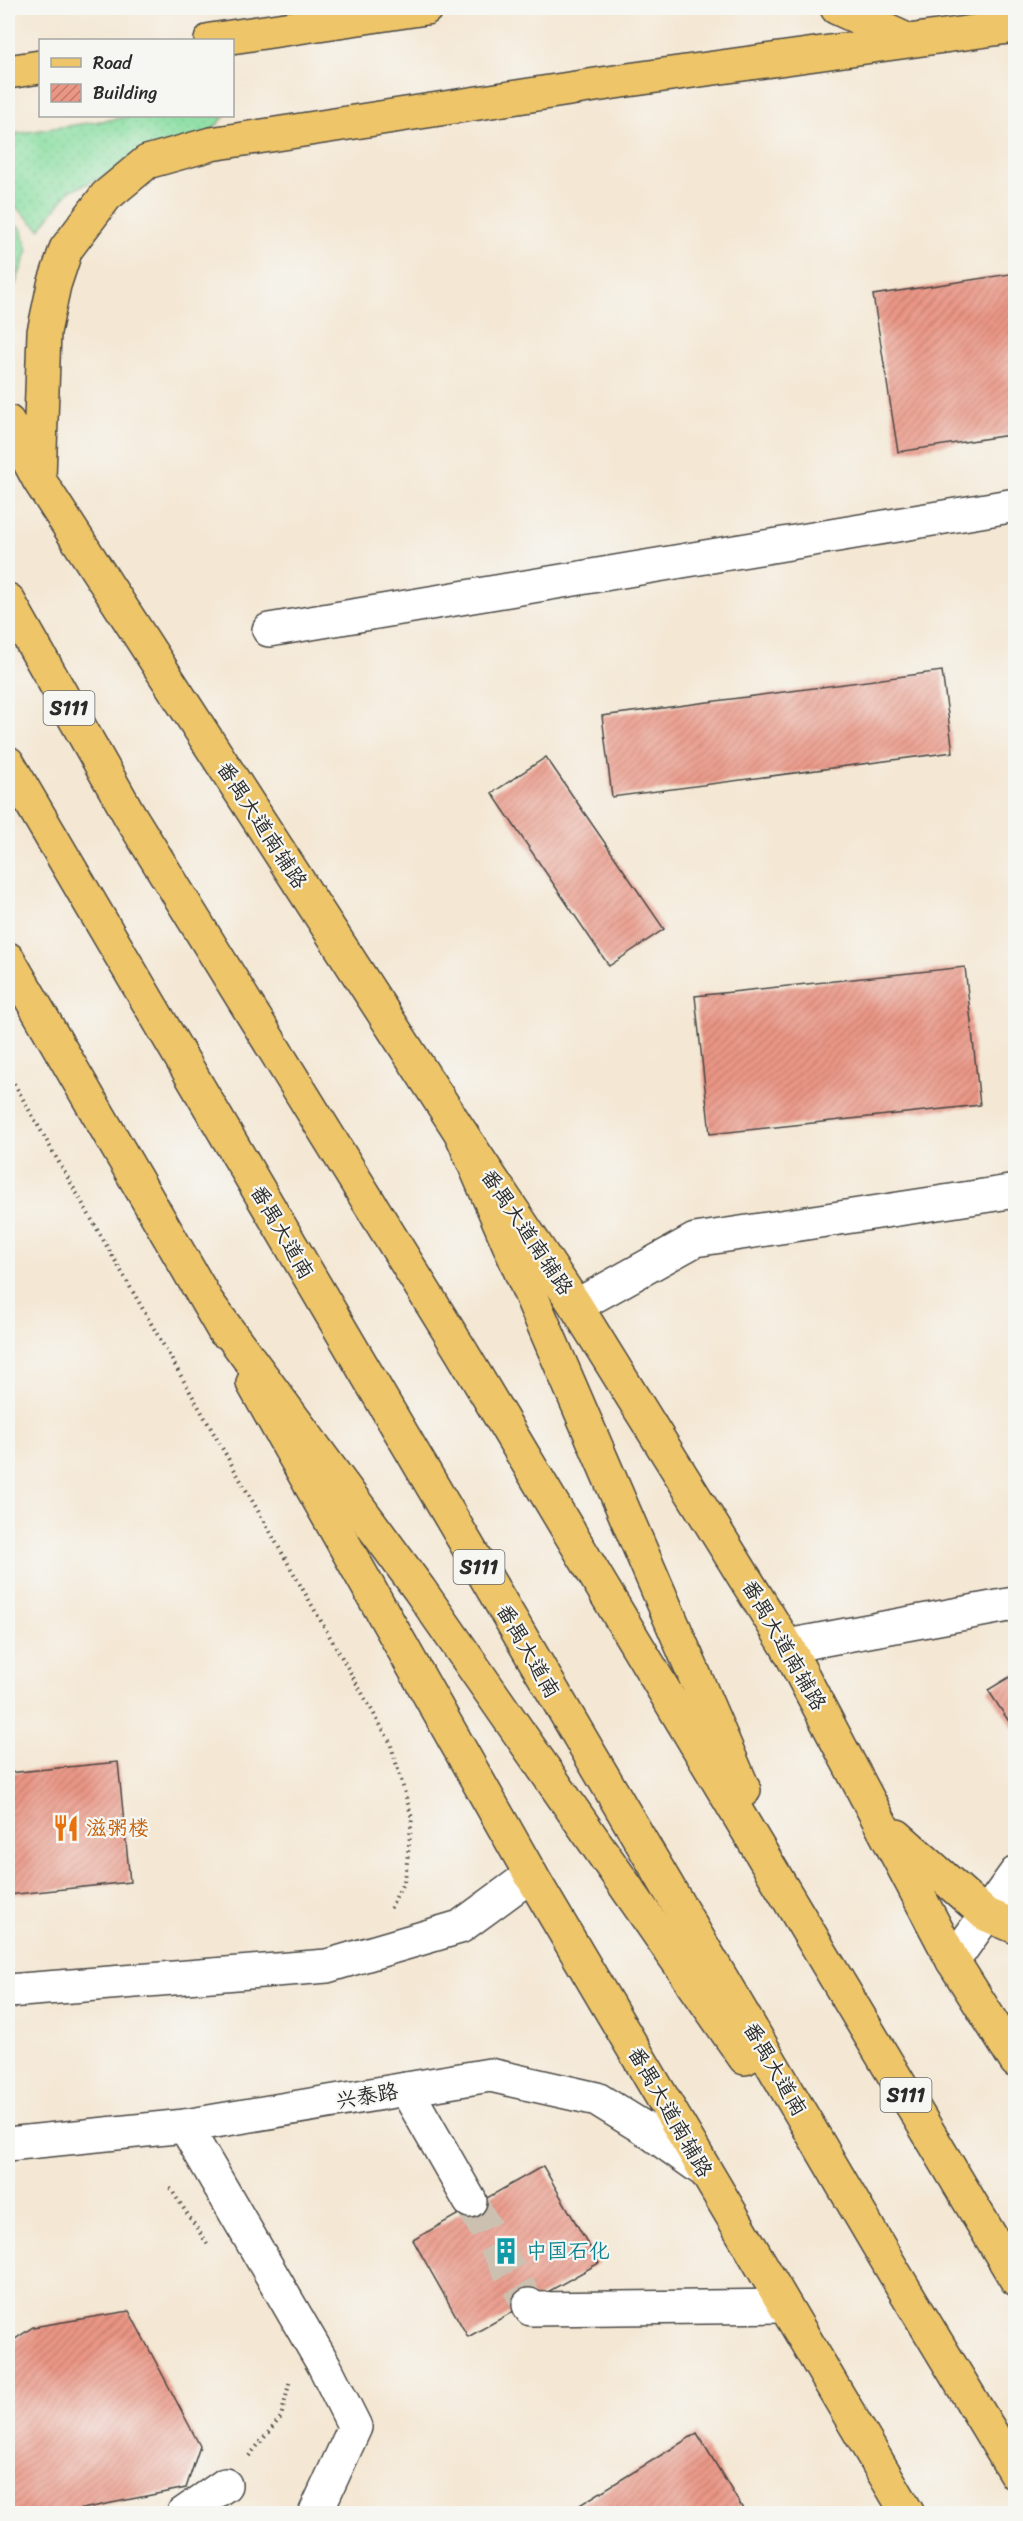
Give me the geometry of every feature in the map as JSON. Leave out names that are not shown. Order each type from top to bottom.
[{"type":"main road","points":[[218,39],[426,8]]},
{"type":"main road","points":[[837,8],[907,40]]},
{"type":"main road","points":[[39,480],[44,332],[54,285],[66,249],[106,196],[147,162],[211,144],[907,40],[1016,26]]},
{"type":"main road","points":[[8,72],[39,67]]},
{"type":"main road","name":"番禺大道南辅路","points":[[8,422],[39,480],[461,1133],[576,1306],[787,1646],[953,1961],[1016,2061]]},
{"type":"main road","name":"S111","points":[[8,600],[130,816],[461,1351],[1016,2279]]},
{"type":"main road","name":"番禺大道南","points":[[8,763],[895,2274],[1016,2474]]},
{"type":"main road","name":"番禺大道南辅路","points":[[8,959],[210,1306],[531,1875],[908,2514]]},
{"type":"main road","points":[[461,1133],[796,1911]]},
{"type":"main road","points":[[210,1306],[419,1589],[895,2274]]},
{"type":"main road","points":[[881,1822],[985,1914],[1016,1927]]},
{"type":"street","points":[[269,630],[1016,505]]},
{"type":"street","points":[[576,1306],[696,1240],[1016,1191]]},
{"type":"street","points":[[787,1646],[1014,1604],[1016,1606]]},
{"type":"street","points":[[953,1961],[1016,1873]]},
{"type":"street","points":[[8,1991],[327,1966],[460,1927],[531,1875]]},
{"type":"street","name":"兴泰路","points":[[8,2144],[185,2126],[490,2075],[597,2099],[647,2130],[705,2171]]},
{"type":"street","points":[[406,2089],[470,2201]]},
{"type":"street","points":[[185,2126],[324,2365],[355,2427],[315,2514]]},
{"type":"street","points":[[529,2305],[531,2309],[784,2306]]},
{"type":"street","points":[[183,2514],[225,2485]]},
{"type":"path","points":[[8,1073],[390,1742],[412,1818],[405,1879],[389,1910],[379,1912]]},
{"type":"path","points":[[170,2188],[209,2247]]},
{"type":"path","points":[[225,2485],[281,2417],[292,2374]]},
{"type":"green space","points":[[128,117],[224,117],[210,132],[69,191],[40,229],[8,200],[8,135]]},
{"type":"green space","points":[[8,223],[21,228],[28,250],[8,304]]},
{"type":"building","points":[[1016,273],[1016,434],[898,452],[873,295]]},
{"type":"building","points":[[942,671],[953,752],[612,797],[602,716]]},
{"type":"building","points":[[546,757],[664,929],[609,966],[492,793]]},
{"type":"building","points":[[965,967],[980,1105],[710,1134],[695,996]]},
{"type":"building","points":[[1016,1673],[1016,1732],[988,1690]]},
{"type":"building","name":"滋粥楼","points":[[118,1762],[130,1882],[8,1895],[8,1773]]},
{"type":"building","name":"中国石化","points":[[543,2166],[599,2263],[468,2337],[413,2240]]},
{"type":"building","points":[[129,2311],[200,2446],[186,2488],[57,2514],[8,2514],[8,2344],[33,2327]]},
{"type":"building","points":[[697,2433],[746,2514],[565,2514]]},
{"type":"tunnel","points":[[470,2201],[529,2305]]},
{"type":"place","name":"滋粥楼","points":[[66,1828]]},
{"type":"place","name":"中国石化","points":[[506,2251]]}]
